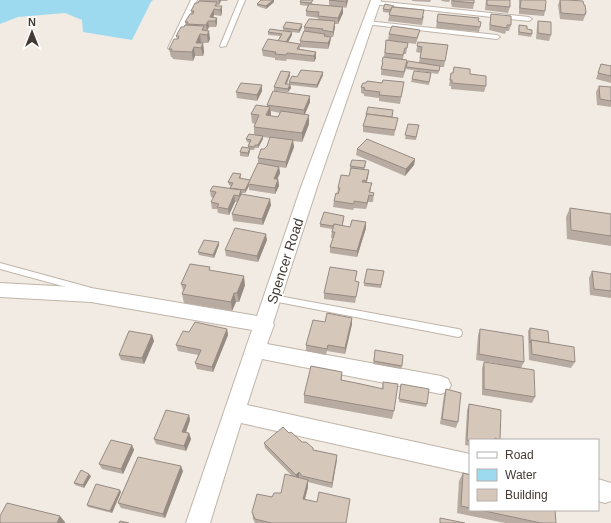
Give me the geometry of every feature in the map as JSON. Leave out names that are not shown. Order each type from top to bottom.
[{"type":"street","name":"Spencer Road","points":[[198,523],[234,412],[274,298],[309,187],[375,1]]},
{"type":"street","points":[[0,290],[49,292],[124,300],[265,325]]},
{"type":"street","points":[[256,350],[441,385]]},
{"type":"street","points":[[234,412],[469,464]]},
{"type":"lane","points":[[170,50],[194,0]]},
{"type":"lane","points":[[223,46],[242,0]]},
{"type":"lane","points":[[375,1],[530,19]]},
{"type":"lane","points":[[368,23],[497,37]]},
{"type":"lane","points":[[0,266],[124,300]]},
{"type":"lane","points":[[274,298],[458,334]]},
{"type":"water","points":[[0,0],[153,0],[132,40],[83,32],[82,20],[65,13],[18,17],[0,24]]},
{"type":"building","points":[[261,0],[273,0],[266,6],[257,4]]},
{"type":"building","points":[[301,0],[313,0],[311,3],[300,2]]},
{"type":"building","points":[[329,0],[347,0],[346,2]]},
{"type":"building","points":[[474,0],[474,3],[453,1]]},
{"type":"building","points":[[487,0],[510,0],[510,7],[487,5]]},
{"type":"building","points":[[521,0],[545,0],[545,11],[520,8]]},
{"type":"building","points":[[560,0],[583,1],[585,5],[585,15],[561,13]]},
{"type":"building","points":[[199,1],[217,2],[215,6],[222,6],[220,10],[214,9],[210,17],[217,18],[215,21],[208,21],[206,25],[187,24],[188,22],[185,22],[190,14],[193,14],[194,11],[191,11],[195,3],[198,3]]},
{"type":"building","points":[[309,4],[343,7],[338,18],[318,16],[319,12],[306,11]]},
{"type":"building","points":[[385,4],[394,6],[390,10],[383,9]]},
{"type":"building","points":[[392,7],[424,10],[422,19],[389,15]]},
{"type":"building","points":[[438,14],[479,18],[478,21],[481,22],[480,27],[437,22]]},
{"type":"building","points":[[491,14],[511,16],[511,25],[507,25],[507,28],[490,25]]},
{"type":"building","points":[[309,19],[335,21],[333,32],[322,30],[323,29],[304,27]]},
{"type":"building","points":[[538,21],[551,22],[551,35],[538,33]]},
{"type":"building","points":[[286,22],[302,24],[299,30],[283,28]]},
{"type":"building","points":[[185,25],[204,26],[202,30],[209,31],[207,35],[200,34],[196,43],[203,43],[201,48],[194,47],[192,52],[171,51],[172,49],[169,49],[174,39],[178,39],[179,36],[176,36],[181,27],[184,27]]},
{"type":"building","points":[[519,25],[527,26],[527,29],[532,30],[532,34],[519,32]]},
{"type":"building","points":[[392,26],[420,30],[417,38],[389,34]]},
{"type":"building","points":[[270,29],[292,32],[286,42],[278,41],[282,34],[268,32]]},
{"type":"building","points":[[304,31],[325,34],[324,36],[331,37],[328,43],[300,41]]},
{"type":"building","points":[[268,39],[300,44],[297,49],[316,52],[314,56],[287,53],[286,55],[275,54],[276,52],[262,50]]},
{"type":"building","points":[[386,40],[408,43],[403,55],[385,53]]},
{"type":"building","points":[[418,42],[448,45],[445,61],[420,58],[422,47],[417,46]]},
{"type":"building","points":[[383,57],[407,60],[404,72],[381,69]]},
{"type":"building","points":[[408,61],[440,66],[439,71],[406,67]]},
{"type":"building","points":[[601,64],[611,66],[611,76],[598,73]]},
{"type":"building","points":[[454,67],[470,69],[470,74],[486,76],[486,86],[452,83],[452,80],[450,80]]},
{"type":"building","points":[[301,70],[323,72],[317,85],[289,82],[292,76],[297,77]]},
{"type":"building","points":[[281,71],[290,72],[285,84],[290,84],[288,89],[274,87]]},
{"type":"building","points":[[414,71],[431,73],[429,82],[412,79]]},
{"type":"building","points":[[383,80],[404,82],[401,97],[379,95],[380,92],[364,90],[365,88],[361,87],[363,83],[366,83],[367,81],[382,83]]},
{"type":"building","points":[[241,83],[262,85],[257,95],[236,92]]},
{"type":"building","points":[[599,86],[611,87],[611,101],[600,99]]},
{"type":"building","points":[[273,91],[310,96],[304,110],[267,105]]},
{"type":"building","points":[[256,105],[270,107],[266,115],[278,117],[281,111],[309,115],[302,133],[254,127],[259,115],[251,114]]},
{"type":"building","points":[[368,107],[393,110],[392,117],[366,115]]},
{"type":"building","points":[[367,114],[398,118],[395,130],[363,126]]},
{"type":"building","points":[[408,124],[419,125],[416,137],[405,135]]},
{"type":"building","points":[[249,134],[263,136],[258,145],[255,145],[254,147],[248,146],[251,140],[246,139]]},
{"type":"building","points":[[270,137],[293,140],[286,162],[258,158],[261,149],[264,149],[267,146]]},
{"type":"building","points":[[367,139],[415,159],[406,169],[357,149]]},
{"type":"building","points":[[242,147],[250,148],[248,153],[240,152]]},
{"type":"building","points":[[352,160],[366,161],[364,168],[350,166]]},
{"type":"building","points":[[258,163],[279,167],[274,179],[278,179],[275,188],[248,184]]},
{"type":"building","points":[[351,168],[369,170],[366,181],[363,180],[362,182],[372,183],[369,192],[374,193],[373,196],[369,195],[367,203],[354,201],[354,204],[334,201],[336,193],[338,194],[340,188],[338,188],[341,175],[349,176]]},
{"type":"building","points":[[233,173],[241,174],[239,178],[250,180],[245,190],[230,188],[233,183],[228,182]]},
{"type":"building","points":[[213,186],[241,190],[239,196],[234,195],[228,209],[217,207],[219,204],[211,202],[216,192],[210,191]]},
{"type":"building","points":[[241,194],[270,199],[262,219],[232,214]]},
{"type":"building","points":[[570,208],[611,214],[611,236],[571,230]]},
{"type":"building","points":[[324,212],[344,216],[342,226],[334,224],[333,226],[320,224]]},
{"type":"building","points":[[352,220],[366,222],[357,251],[330,247],[335,232],[332,232],[334,224],[350,227]]},
{"type":"building","points":[[235,228],[266,234],[257,256],[225,250]]},
{"type":"building","points":[[204,240],[219,242],[213,255],[198,252]]},
{"type":"building","points":[[190,264],[210,267],[209,270],[244,276],[237,293],[234,293],[231,302],[182,294],[186,285],[181,284]]},
{"type":"building","points":[[330,267],[357,271],[355,281],[359,282],[356,297],[324,293]]},
{"type":"building","points":[[367,269],[384,271],[381,285],[364,283]]},
{"type":"building","points":[[592,271],[611,274],[611,291],[594,289]]},
{"type":"building","points":[[327,313],[352,318],[345,348],[328,345],[327,349],[306,345],[313,320],[325,322]]},
{"type":"building","points":[[195,322],[227,329],[212,367],[195,363],[201,350],[176,345],[183,331],[189,332]]},
{"type":"building","points":[[530,328],[548,331],[549,343],[531,340],[530,343]]},
{"type":"building","points":[[480,329],[523,336],[524,362],[479,354]]},
{"type":"building","points":[[129,331],[152,335],[142,358],[119,355]]},
{"type":"building","points":[[531,340],[574,347],[575,362],[532,354]]},
{"type":"building","points":[[375,350],[403,355],[402,366],[374,361]]},
{"type":"building","points":[[484,362],[534,370],[535,397],[484,389]]},
{"type":"building","points":[[311,366],[342,372],[341,380],[383,389],[383,382],[398,384],[394,411],[304,395]]},
{"type":"building","points":[[401,384],[429,389],[427,404],[399,399]]},
{"type":"building","points":[[446,389],[461,393],[458,422],[442,419]]},
{"type":"building","points":[[469,404],[501,410],[500,439],[467,440]]},
{"type":"building","points":[[166,410],[189,415],[182,432],[189,433],[184,446],[154,439]]},
{"type":"building","points":[[283,427],[302,442],[306,442],[313,448],[313,450],[337,455],[332,483],[302,476],[299,472],[296,475],[264,443]]},
{"type":"building","points":[[111,440],[132,445],[121,469],[99,464]]},
{"type":"building","points":[[138,457],[181,466],[163,514],[118,503]]},
{"type":"building","points":[[81,470],[89,474],[83,485],[74,483]]},
{"type":"building","points":[[463,473],[469,475],[469,508],[461,506]]},
{"type":"building","points":[[285,474],[308,480],[303,499],[317,502],[319,492],[350,499],[346,523],[271,523],[255,519],[252,512],[257,494],[272,497],[274,493],[281,493]]},
{"type":"building","points":[[96,484],[120,490],[110,511],[87,505]]},
{"type":"building","points":[[7,503],[60,516],[57,523],[0,523],[0,516]]},
{"type":"building","points":[[485,511],[555,511],[556,523],[541,523]]},
{"type":"building","points":[[440,518],[465,523],[440,523]]}]
